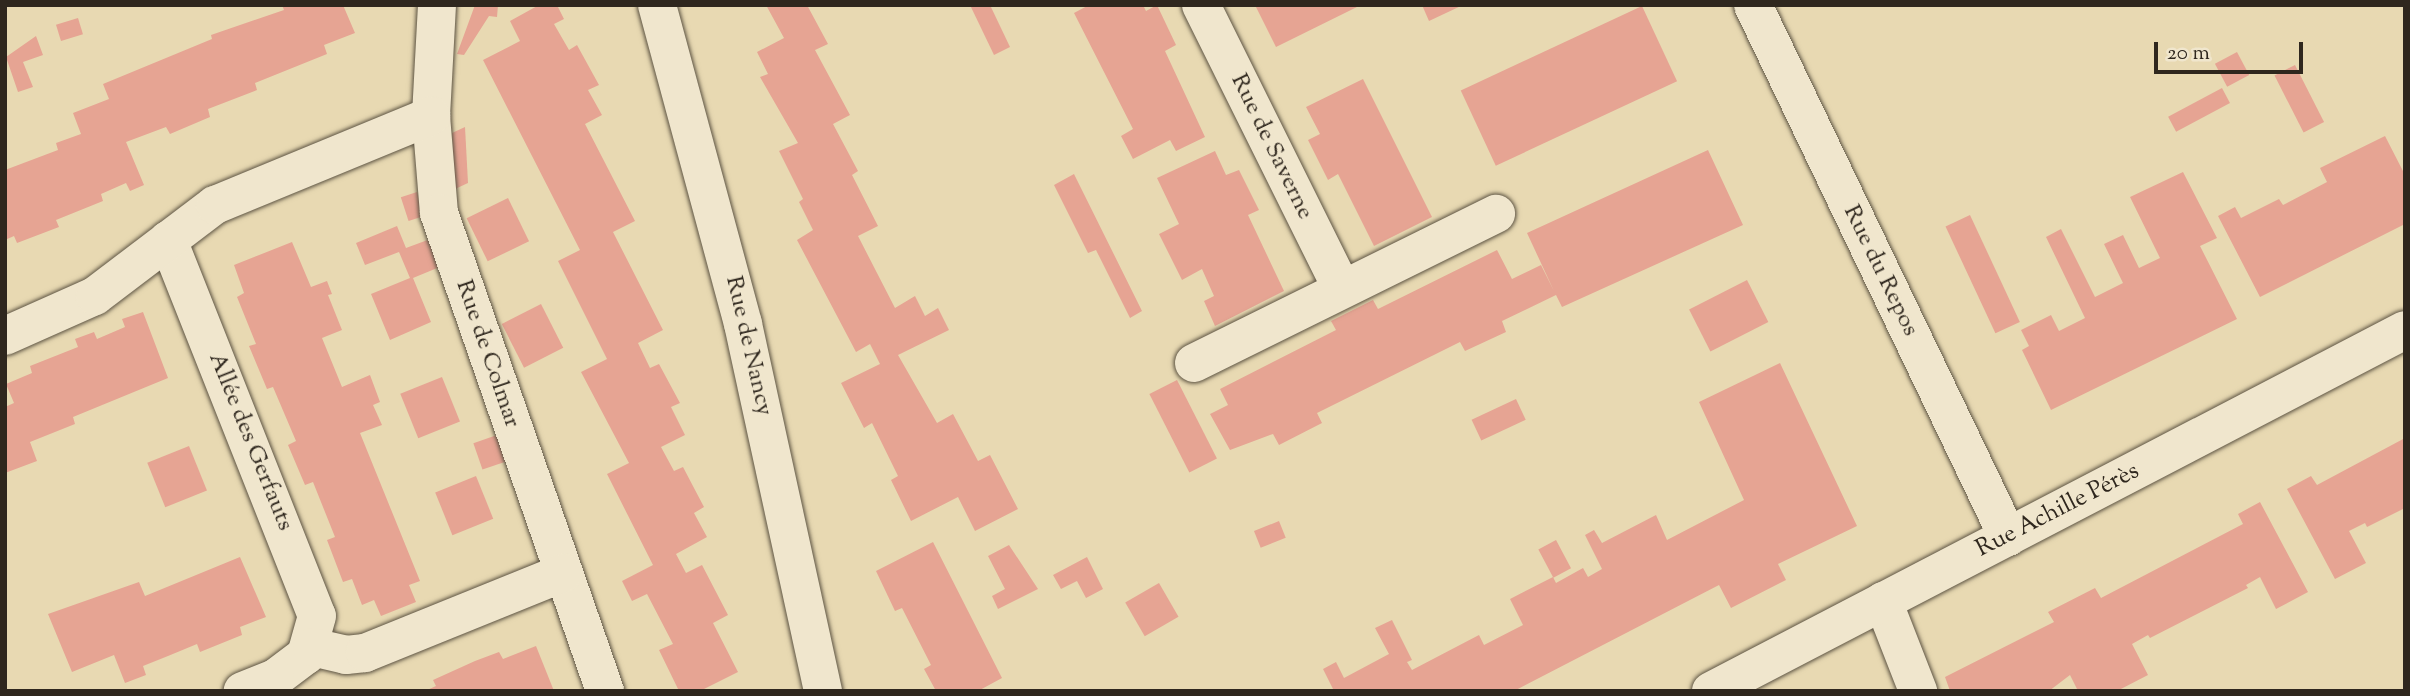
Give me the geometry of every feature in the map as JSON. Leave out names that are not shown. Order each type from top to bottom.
[{"type":"street","name":"Rue de Colmar","points":[[438,5],[431,116],[434,189],[442,223],[606,691]]},
{"type":"street","name":"Rue de Nancy","points":[[657,5],[740,313],[823,691]]},
{"type":"street","name":"Rue de Saverne","points":[[1201,5],[1342,289]]},
{"type":"street","name":"Rue du Repos","points":[[1752,5],[2008,537]]},
{"type":"street","points":[[5,335],[95,296],[215,205],[431,116]]},
{"type":"street","points":[[1194,363],[1496,214]]},
{"type":"street","name":"Allée des Gerfauts","points":[[169,240],[316,606],[312,647]]},
{"type":"street","name":"Rue Achille Pérès","points":[[1711,691],[2405,330]]},
{"type":"street","points":[[242,691],[287,671],[312,647],[346,655],[365,653],[563,573]]},
{"type":"street","points":[[1884,601],[1918,691]]},
{"type":"building","points":[[282,5],[343,5],[355,33],[324,45],[327,54],[255,83],[257,90],[208,109],[210,117],[170,134],[166,127],[126,142],[144,185],[130,191],[126,183],[101,194],[103,201],[56,220],[59,227],[17,243],[14,236],[5,240],[5,170],[58,150],[56,143],[81,134],[73,113],[109,99],[103,84],[212,39],[211,35],[284,10]]},
{"type":"building","points":[[475,5],[498,5],[497,17],[489,16],[464,55],[457,54]]},
{"type":"building","points":[[539,5],[557,5],[564,19],[554,24],[569,50],[577,45],[599,85],[588,90],[602,115],[585,124],[635,221],[613,232],[663,330],[638,343],[650,368],[659,364],[680,403],[671,407],[685,435],[661,447],[674,471],[683,467],[704,507],[694,513],[707,537],[676,554],[686,573],[702,565],[728,615],[713,623],[738,672],[700,691],[679,691],[659,650],[673,644],[647,594],[632,601],[622,581],[653,565],[607,474],[629,463],[581,372],[607,359],[558,261],[580,250],[483,60],[520,41],[510,21]]},
{"type":"building","points":[[766,5],[807,5],[828,44],[815,50],[850,115],[833,124],[858,171],[852,175],[878,226],[858,236],[895,308],[915,296],[925,316],[938,308],[949,330],[898,355],[937,423],[953,414],[978,461],[990,455],[1018,509],[975,531],[958,497],[911,521],[891,480],[898,476],[872,423],[864,428],[841,383],[880,364],[870,344],[856,352],[797,240],[813,230],[799,202],[803,199],[779,151],[798,143],[760,77],[768,74],[757,52],[784,38]]},
{"type":"building","points":[[970,5],[990,5],[1010,47],[994,55]]},
{"type":"building","points":[[1089,5],[1143,5],[1146,11],[1157,5],[1176,45],[1165,51],[1205,137],[1176,151],[1170,140],[1133,159],[1121,136],[1133,129],[1074,13]]},
{"type":"building","points":[[1255,5],[1356,5],[1357,7],[1276,47]]},
{"type":"building","points":[[1422,5],[1463,5],[1429,21]]},
{"type":"building","points":[[1642,6],[1677,81],[1496,166],[1461,91]]},
{"type":"building","points":[[78,18],[83,34],[61,41],[56,25]]},
{"type":"building","points":[[36,36],[43,55],[23,62],[33,87],[18,92],[6,57]]},
{"type":"building","points":[[2237,52],[2249,75],[2227,87],[2215,64]]},
{"type":"building","points":[[2295,65],[2324,122],[2304,132],[2275,75]]},
{"type":"building","points":[[1363,79],[1432,217],[1374,246],[1338,174],[1328,180],[1308,140],[1320,134],[1306,107]]},
{"type":"building","points":[[2222,88],[2230,103],[2176,132],[2168,117]]},
{"type":"building","points":[[465,127],[468,183],[455,189],[452,133]]},
{"type":"building","points":[[2385,136],[2405,175],[2405,224],[2260,297],[2218,216],[2235,207],[2241,218],[2279,199],[2283,205],[2327,182],[2320,168]]},
{"type":"building","points":[[1708,150],[1743,225],[1562,307],[1556,295],[1502,321],[1506,332],[1465,351],[1460,342],[1317,413],[1322,423],[1279,445],[1273,434],[1230,450],[1210,414],[1228,405],[1220,389],[1336,330],[1331,321],[1373,300],[1378,309],[1497,250],[1512,279],[1541,265],[1554,291],[1527,233]]},
{"type":"building","points":[[1215,151],[1226,175],[1239,170],[1259,210],[1248,215],[1284,291],[1215,326],[1204,301],[1214,296],[1202,269],[1182,280],[1159,234],[1179,224],[1157,178]]},
{"type":"building","points":[[2183,172],[2217,238],[2200,246],[2237,319],[2051,410],[2022,350],[2029,346],[2021,330],[2051,315],[2059,331],[2085,318],[2046,237],[2061,229],[2095,297],[2123,283],[2104,244],[2123,235],[2139,268],[2160,258],[2130,197]]},
{"type":"building","points":[[1074,174],[1142,311],[1130,318],[1096,250],[1088,253],[1054,185]]},
{"type":"building","points":[[417,192],[425,216],[409,221],[401,197]]},
{"type":"building","points":[[508,198],[529,241],[488,261],[467,218]]},
{"type":"building","points":[[1970,215],[2020,322],[1995,333],[1946,226]]},
{"type":"building","points":[[397,226],[406,248],[433,238],[442,266],[413,278],[431,322],[390,340],[371,294],[410,278],[399,252],[365,265],[356,243]]},
{"type":"building","points":[[292,242],[311,287],[327,281],[332,294],[328,295],[342,330],[322,338],[342,387],[370,375],[380,402],[373,405],[382,425],[360,433],[420,581],[409,585],[416,602],[381,616],[374,600],[362,605],[352,579],[343,582],[327,540],[335,537],[313,482],[305,485],[288,445],[296,441],[273,387],[267,389],[249,346],[256,344],[237,297],[244,293],[234,265]]},
{"type":"building","points":[[1747,280],[1768,322],[1710,351],[1689,310]]},
{"type":"building","points":[[541,304],[563,348],[524,368],[502,324]]},
{"type":"building","points":[[143,312],[168,378],[73,417],[75,424],[30,442],[37,461],[5,473],[5,407],[14,403],[6,384],[32,373],[30,366],[78,347],[75,339],[94,332],[97,339],[125,327],[122,319]]},
{"type":"building","points":[[1780,363],[1857,526],[1778,564],[1786,580],[1731,608],[1719,585],[1514,691],[1334,691],[1323,669],[1336,662],[1344,678],[1389,654],[1375,628],[1392,620],[1412,660],[1407,662],[1412,670],[1479,635],[1484,645],[1523,625],[1510,599],[1553,577],[1556,583],[1583,568],[1588,577],[1602,569],[1585,535],[1594,530],[1602,543],[1656,515],[1667,540],[1744,500],[1699,402]]},
{"type":"building","points":[[442,377],[460,422],[418,438],[400,394]]},
{"type":"building","points":[[1177,380],[1217,458],[1189,472],[1149,394]]},
{"type":"building","points":[[1516,399],[1526,420],[1481,441],[1472,420]]},
{"type":"building","points":[[497,435],[506,461],[482,470],[473,443]]},
{"type":"building","points":[[2405,438],[2405,508],[2367,527],[2365,523],[2349,531],[2366,563],[2335,579],[2287,489],[2311,476],[2317,485]]},
{"type":"building","points":[[189,446],[207,491],[165,507],[147,463]]},
{"type":"building","points":[[476,476],[493,519],[452,535],[435,492]]},
{"type":"building","points":[[2260,502],[2308,592],[2276,609],[2260,577],[2246,585],[2248,588],[2150,638],[2148,635],[2132,644],[2148,675],[2117,691],[2078,691],[2070,675],[2049,691],[1950,691],[1945,677],[2054,622],[2048,612],[2095,588],[2101,598],[2243,524],[2238,514]]},
{"type":"building","points":[[1279,521],[1286,538],[1261,548],[1254,531]]},
{"type":"building","points":[[1556,540],[1571,568],[1553,578],[1538,549]]},
{"type":"building","points":[[933,542],[1002,678],[978,691],[936,691],[924,669],[931,665],[902,608],[895,611],[876,571]]},
{"type":"building","points":[[1009,545],[1038,589],[998,609],[992,596],[1005,589],[988,556]]},
{"type":"building","points":[[240,557],[266,617],[240,627],[242,635],[200,652],[197,644],[143,666],[146,675],[125,683],[114,655],[72,672],[48,614],[139,582],[145,596]]},
{"type":"building","points":[[1087,557],[1103,589],[1086,598],[1077,581],[1061,589],[1053,575]]},
{"type":"building","points":[[1159,583],[1178,617],[1145,636],[1125,602]]},
{"type":"building","points":[[536,646],[554,691],[425,691],[436,686],[433,680],[475,661],[499,652],[503,659]]}]
